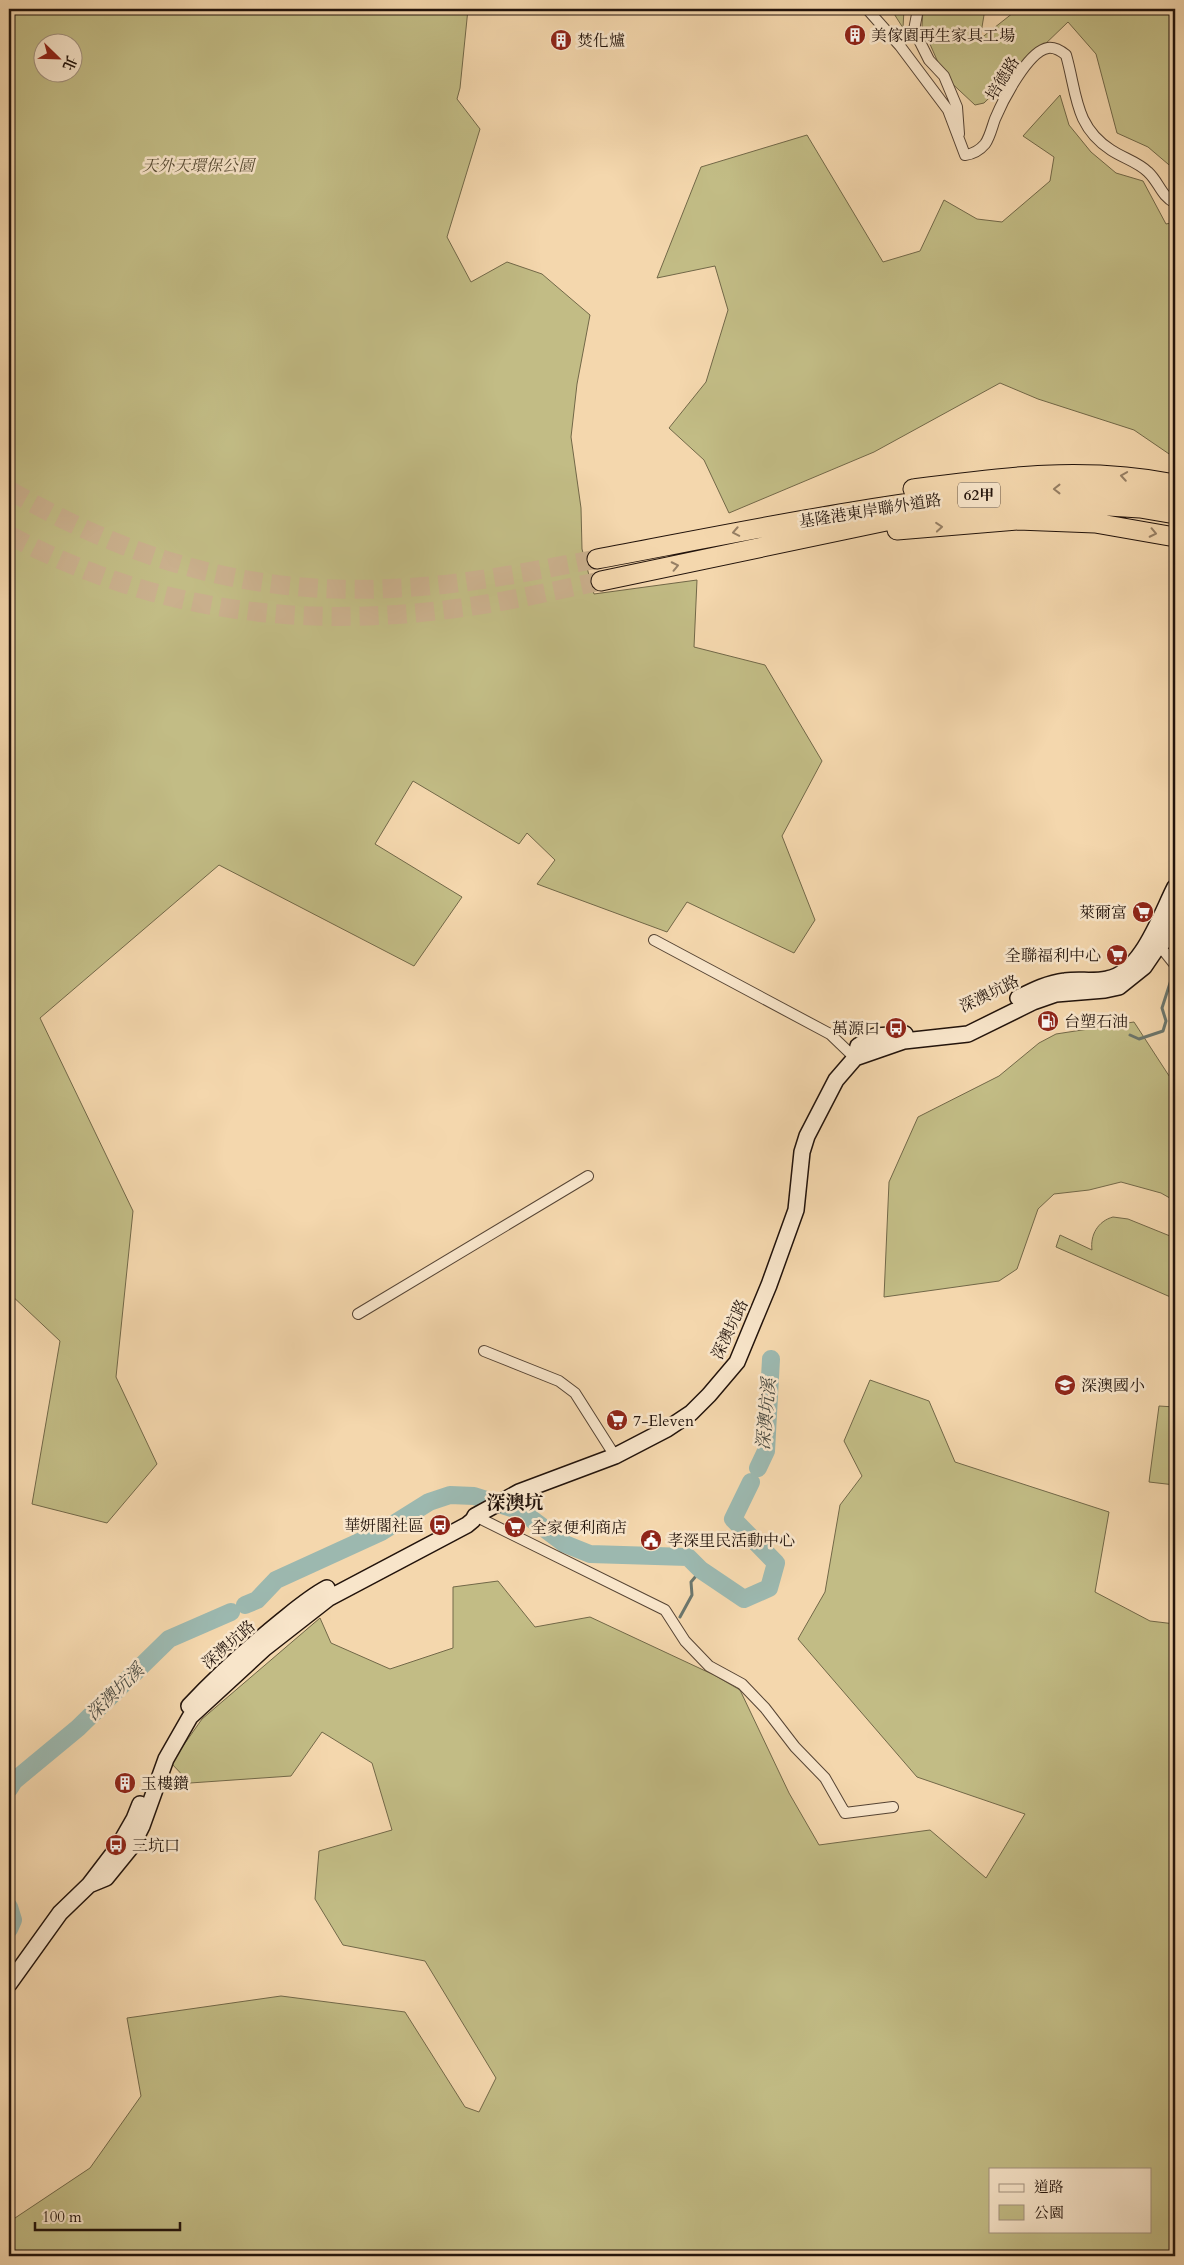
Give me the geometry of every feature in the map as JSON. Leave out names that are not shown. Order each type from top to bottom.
[{"type":"highway","name":"基隆港東岸聯外道路","points":[[597,559],[784,523],[906,503],[1028,489],[1091,489],[1143,493],[1175,488]]},
{"type":"highway","name":"基隆港東岸聯外道路","points":[[601,582],[891,520],[948,511],[1086,504],[1140,508],[1175,514]]},
{"type":"highway","points":[[838,532],[915,529],[1018,520],[1095,523],[1175,538]]},
{"type":"main road","points":[[1154,942],[1175,887]]},
{"type":"main road","points":[[1154,942],[1175,911]]},
{"type":"main road","name":"深澳坑路","points":[[9,1984],[60,1913],[89,1885],[106,1878],[132,1846],[142,1826],[166,1760],[190,1717],[265,1648],[329,1598],[467,1525],[479,1514],[519,1492],[615,1456],[667,1429],[691,1413],[710,1395],[737,1362],[769,1285],[796,1210],[802,1152],[807,1136],[836,1080],[855,1058],[904,1041],[968,1034],[1033,1002],[1056,994],[1119,987],[1144,967],[1154,942],[1175,934]]},
{"type":"street","name":"培德路","points":[[867,9],[900,46],[948,110],[965,155],[979,150],[986,142],[996,117],[1026,65],[1043,50],[1050,47],[1066,55],[1082,120],[1094,138],[1112,151],[1147,171],[1167,199],[1175,203]]},
{"type":"street","points":[[918,9],[914,30],[929,60],[944,76],[957,108],[959,140]]},
{"type":"street","points":[[654,940],[830,1034],[855,1058]]},
{"type":"street","points":[[1154,942],[1175,965]]},
{"type":"street","points":[[358,1314],[588,1176]]},
{"type":"street","points":[[484,1351],[541,1373],[575,1393],[615,1456]]},
{"type":"street","points":[[479,1514],[665,1610],[685,1641],[709,1666],[742,1684],[765,1708],[795,1747],[826,1778],[845,1813],[893,1807]]},
{"type":"green space","name":"天外天環保公園","points":[[9,9],[468,9],[460,88],[457,99],[480,129],[447,237],[471,282],[507,262],[542,274],[590,315],[577,384],[571,437],[581,508],[582,549],[594,594],[697,580],[694,647],[765,665],[822,761],[782,836],[815,920],[794,953],[687,902],[667,932],[537,884],[555,860],[527,833],[519,844],[413,781],[375,844],[462,897],[414,966],[219,865],[40,1018],[133,1211],[116,1377],[157,1464],[107,1523],[32,1504],[60,1341],[9,1293]]},
{"type":"green space","points":[[891,9],[904,9],[903,28]]},
{"type":"green space","points":[[923,9],[985,9],[980,39],[1018,9],[1175,9],[1175,170],[1148,147],[1117,133],[1096,54],[1068,22],[984,103],[975,105],[944,76],[922,26]]},
{"type":"green space","points":[[1060,95],[1069,125],[1091,152],[1116,173],[1143,181],[1166,224],[1175,222],[1175,458],[1134,430],[1038,399],[1000,383],[874,452],[729,513],[704,460],[669,428],[706,382],[728,310],[715,266],[657,278],[701,167],[807,135],[883,262],[920,251],[944,200],[977,219],[1002,222],[1050,181],[1054,157],[1023,136]]},
{"type":"green space","points":[[1134,1022],[1175,1085],[1175,1201],[1161,1193],[1121,1182],[1089,1190],[1054,1194],[1038,1209],[1017,1269],[999,1281],[884,1297],[889,1182],[918,1117],[999,1076],[1039,1043],[1056,1034]]},
{"type":"green space","points":[[1113,1217],[1128,1219],[1175,1238],[1175,1299],[1056,1247],[1060,1235],[1092,1250],[1092,1239],[1096,1229],[1103,1222]]},
{"type":"green space","points":[[870,1380],[929,1401],[955,1462],[1109,1512],[1095,1592],[1150,1621],[1175,1624],[1175,2256],[9,2256],[9,2222],[90,2168],[141,2096],[127,2018],[281,1996],[405,2012],[465,2107],[479,2112],[496,2078],[425,1961],[343,1945],[315,1899],[319,1851],[392,1830],[372,1763],[322,1732],[291,1776],[190,1783],[171,1763],[202,1719],[320,1618],[331,1643],[390,1669],[453,1648],[453,1587],[498,1581],[535,1627],[590,1617],[714,1675],[740,1690],[789,1793],[819,1845],[930,1830],[986,1878],[1025,1814],[917,1777],[798,1639],[825,1592],[840,1505],[862,1476],[844,1441]]},
{"type":"green space","points":[[1159,1406],[1175,1407],[1175,1485],[1149,1482]]},
{"type":"waterway","points":[[1130,1035],[1139,1039],[1163,1031],[1166,1021],[1162,1008],[1171,980]]},
{"type":"waterway","name":"深澳坑溪","points":[[758,1468],[766,1451],[771,1359]]},
{"type":"waterway","name":"深澳坑溪","points":[[245,1605],[257,1600],[276,1580],[381,1532],[429,1502],[450,1495],[474,1496],[521,1511],[565,1544],[590,1554],[688,1557],[701,1570],[744,1599],[769,1588],[776,1563],[733,1519],[751,1482]]},
{"type":"waterway","points":[[680,1617],[692,1595],[691,1582],[701,1570]]},
{"type":"waterway","name":"深澳坑溪","points":[[9,1789],[14,1781],[78,1728],[169,1639],[231,1612]]},
{"type":"waterway","name":"深澳坑溪","points":[[9,1907],[13,1920],[9,1929]]},
{"type":"tunnel","points":[[9,490],[101,537],[149,555],[196,569],[245,580],[295,586],[346,589],[399,588],[449,584],[597,559]]},
{"type":"tunnel","points":[[9,535],[62,561],[116,581],[170,597],[224,608],[280,614],[336,616],[393,615],[452,609],[601,581]]},
{"type":"place","name":"美傢園再生家具工場","points":[[855,35]]},
{"type":"place","name":"焚化爐","points":[[561,40]]},
{"type":"place","name":"萊爾富","points":[[1143,912]]},
{"type":"place","name":"全聯福利中心","points":[[1117,955]]},
{"type":"place","name":"台塑石油","points":[[1048,1021]]},
{"type":"place","name":"萬源口","points":[[896,1028]]},
{"type":"place","name":"深澳國小","points":[[1065,1385]]},
{"type":"place","name":"7-Eleven","points":[[617,1420]]},
{"type":"place","name":"華妍閣社區","points":[[440,1525]]},
{"type":"place","name":"全家便利商店","points":[[515,1527]]},
{"type":"place","name":"孝深里民活動中心","points":[[651,1540]]},
{"type":"place","name":"玉樓鑽","points":[[125,1783]]},
{"type":"place","name":"三坑口","points":[[116,1845]]},
{"type":"district","name":"深澳坑","points":[[515,1502]]}]
